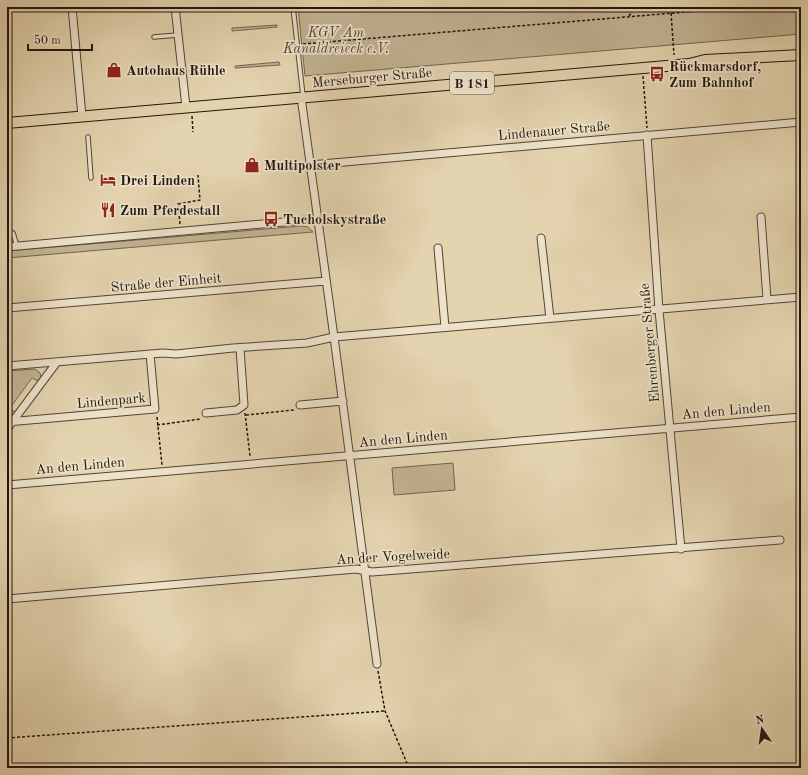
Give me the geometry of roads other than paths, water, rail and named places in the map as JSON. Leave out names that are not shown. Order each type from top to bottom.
[{"type":"main road","name":"Merseburger Straße","points":[[7,123],[82,116],[189,110],[302,97],[689,64],[706,60],[801,55]]},
{"type":"street","points":[[72,7],[82,116]]},
{"type":"street","points":[[176,7],[178,34],[189,110]]},
{"type":"street","points":[[302,97],[377,664]]},
{"type":"street","name":"Lindenauer Straße","points":[[310,165],[801,122]]},
{"type":"street","name":"Ehrenberger Straße","points":[[647,135],[659,310],[681,549]]},
{"type":"street","points":[[761,217],[767,300]]},
{"type":"street","points":[[7,247],[318,220]]},
{"type":"street","points":[[541,238],[550,318]]},
{"type":"street","points":[[438,248],[445,327]]},
{"type":"street","name":"Straße der Einheit","points":[[7,308],[326,281]]},
{"type":"street","points":[[7,366],[307,343],[334,337],[659,310],[801,296]]},
{"type":"street","points":[[206,413],[237,410],[242,408],[244,405],[240,348]]},
{"type":"street","name":"Lindenpark","points":[[10,422],[155,409],[150,354]]},
{"type":"street","points":[[7,429],[10,422],[57,362]]},
{"type":"street","points":[[300,405],[343,401]]},
{"type":"street","name":"An den Linden","points":[[7,485],[163,470],[350,456],[801,417]]},
{"type":"street","name":"An der Vogelweide","points":[[7,599],[348,570],[372,572],[681,549],[780,540]]},
{"type":"lane","points":[[293,7],[298,44],[302,97]]},
{"type":"lane","points":[[154,37],[178,34]]},
{"type":"lane","points":[[88,137],[91,178]]},
{"type":"lane","points":[[7,232],[13,233],[17,246]]},
{"type":"place","name":"Autohaus Rühle","points":[[114,70]]},
{"type":"place","name":"Rückmarsdorf, Zum Bahnhof","points":[[657,74]]},
{"type":"place","name":"Multipolster","points":[[252,165]]},
{"type":"place","name":"Drei Linden","points":[[108,180]]},
{"type":"place","name":"Zum Pferdestall","points":[[108,210]]},
{"type":"place","name":"Tucholskystraße","points":[[271,219]]},
{"type":"park label","name":"KGV Am Kanaldreieck e.V.","points":[[336,40]]}]
